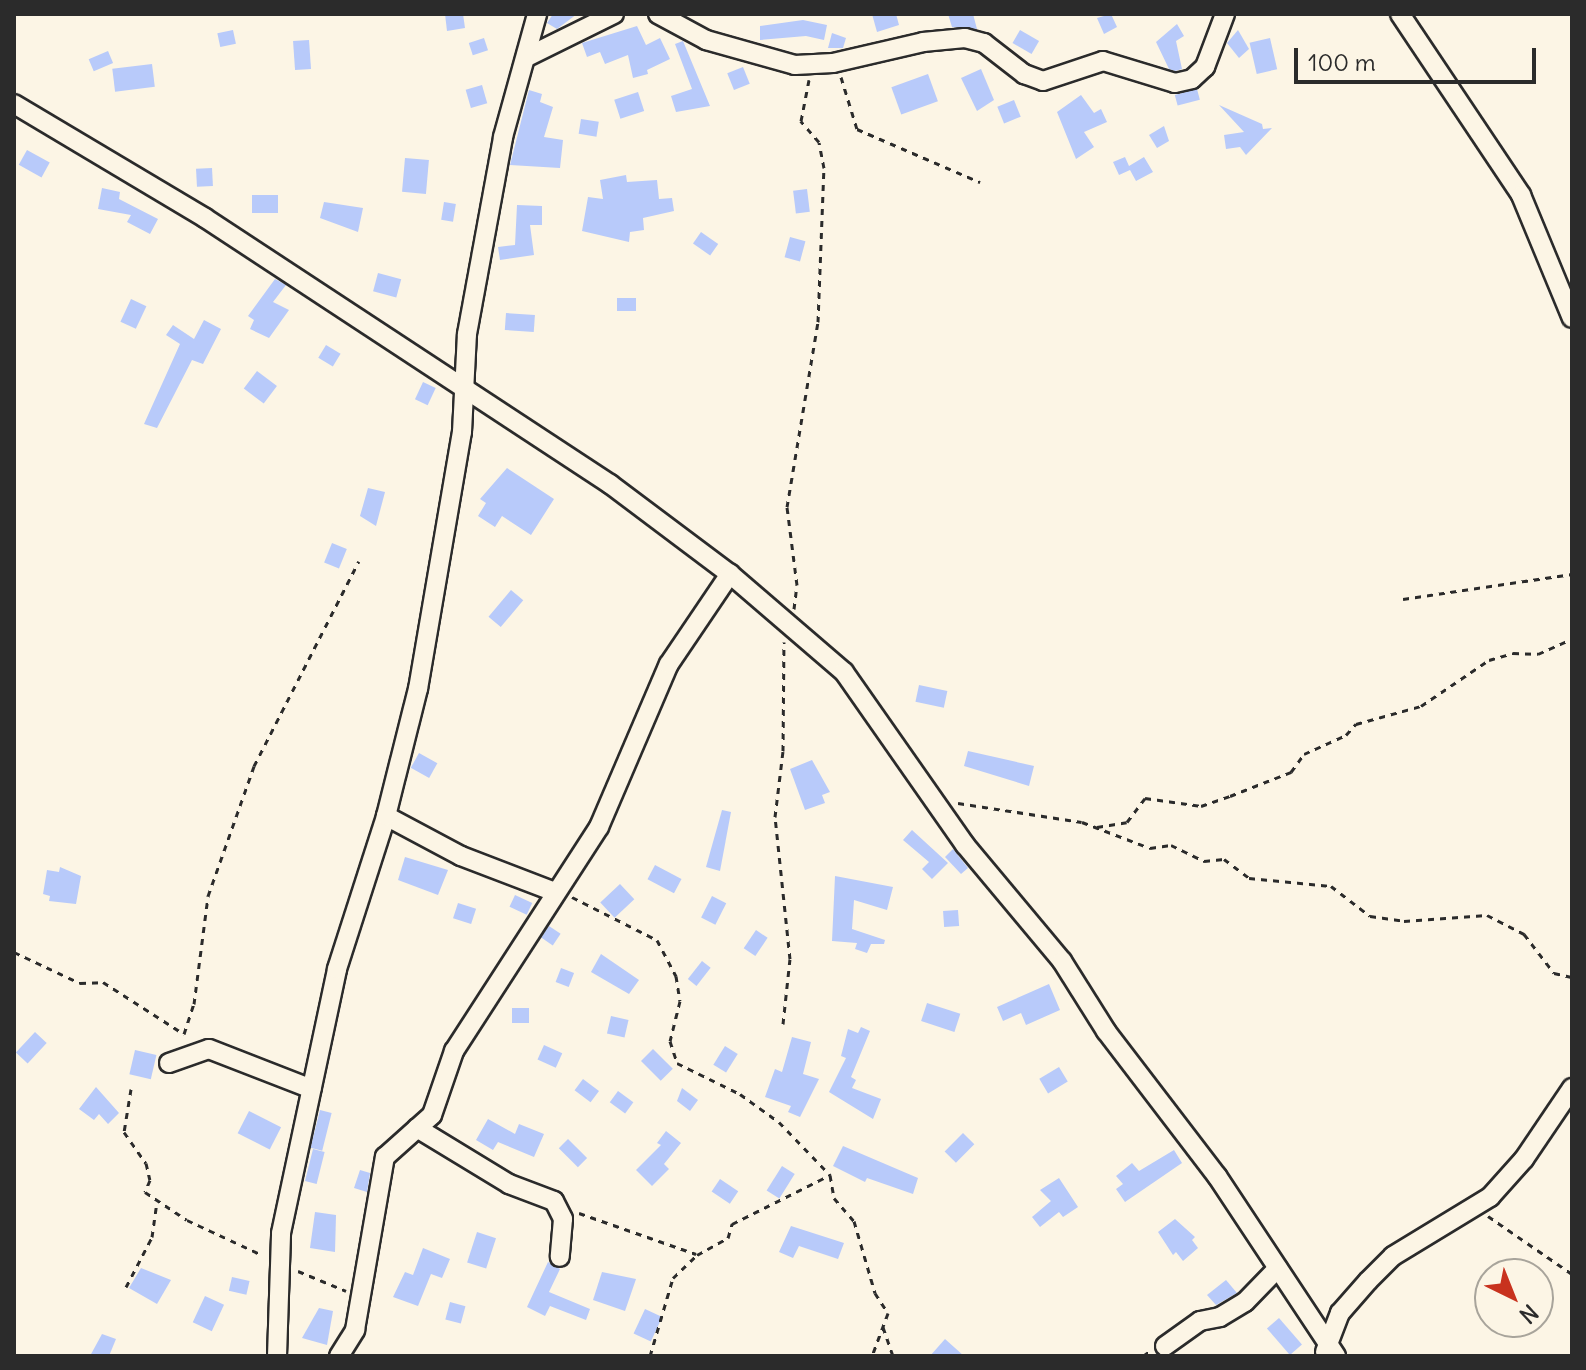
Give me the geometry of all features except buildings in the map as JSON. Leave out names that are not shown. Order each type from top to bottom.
[{"type":"street","points":[[277,1356],[279,1261],[312,1089],[337,969],[386,816],[418,689],[462,432],[467,334],[503,137],[537,14]]},
{"type":"street","points":[[527,57],[614,14]]},
{"type":"street","points":[[658,14],[706,40],[812,66],[923,42],[965,38],[984,43],[1024,74],[1043,81],[1103,61],[1185,82],[1205,67],[1225,14]]},
{"type":"street","points":[[1400,14],[1521,195],[1572,318]]},
{"type":"street","points":[[14,104],[205,218],[610,484],[730,574],[844,672],[939,806],[1062,961],[1278,1268],[1329,1353]]},
{"type":"street","points":[[339,1356],[355,1330],[385,1157],[432,1115],[463,1034],[526,946],[557,888],[609,808],[669,664],[730,574]]},
{"type":"street","points":[[386,816],[461,856],[557,888]]},
{"type":"street","points":[[169,1063],[209,1049],[312,1089]]},
{"type":"street","points":[[1329,1353],[1340,1313],[1393,1256],[1475,1208],[1517,1168],[1572,1088]]},
{"type":"street","points":[[417,1128],[509,1184],[544,1194],[560,1207],[560,1257]]},
{"type":"street","points":[[1165,1346],[1200,1321],[1220,1317],[1245,1302],[1278,1268]]},
{"type":"path","points":[[833,63],[843,81],[857,129],[980,182]]},
{"type":"path","points":[[783,1024],[790,959],[775,817],[783,751],[781,648],[792,625],[797,585],[787,507],[818,322],[824,168],[819,142],[801,121],[812,66]]},
{"type":"path","points":[[14,952],[80,983],[103,982],[184,1034],[194,1004],[208,896],[254,766],[359,561]]},
{"type":"path","points":[[1403,599],[1572,574]]},
{"type":"path","points":[[1095,827],[1127,822],[1133,808],[1145,798],[1201,806],[1291,772],[1304,754],[1346,735],[1356,724],[1421,706],[1489,660],[1513,653],[1538,654],[1572,639]]},
{"type":"path","points":[[939,806],[981,806],[1095,827],[1150,848],[1171,845],[1204,861],[1224,859],[1249,878],[1331,886],[1370,916],[1404,921],[1487,915],[1524,934],[1554,973],[1572,977]]},
{"type":"path","points":[[557,888],[614,922],[657,940],[676,976],[680,1001],[670,1041],[677,1063],[740,1094],[779,1122],[830,1175],[834,1198],[854,1221],[875,1293],[888,1313],[872,1356]]},
{"type":"path","points":[[131,1089],[124,1132],[146,1163],[150,1180],[145,1192],[157,1203],[333,1288],[361,1295]]},
{"type":"path","points":[[650,1356],[673,1278],[697,1255],[728,1238],[732,1224],[830,1175]]},
{"type":"path","points":[[126,1287],[152,1237],[157,1203]]},
{"type":"path","points":[[560,1207],[697,1255]]},
{"type":"path","points":[[1475,1208],[1572,1274]]},
{"type":"path","points":[[883,1327],[893,1356]]}]
